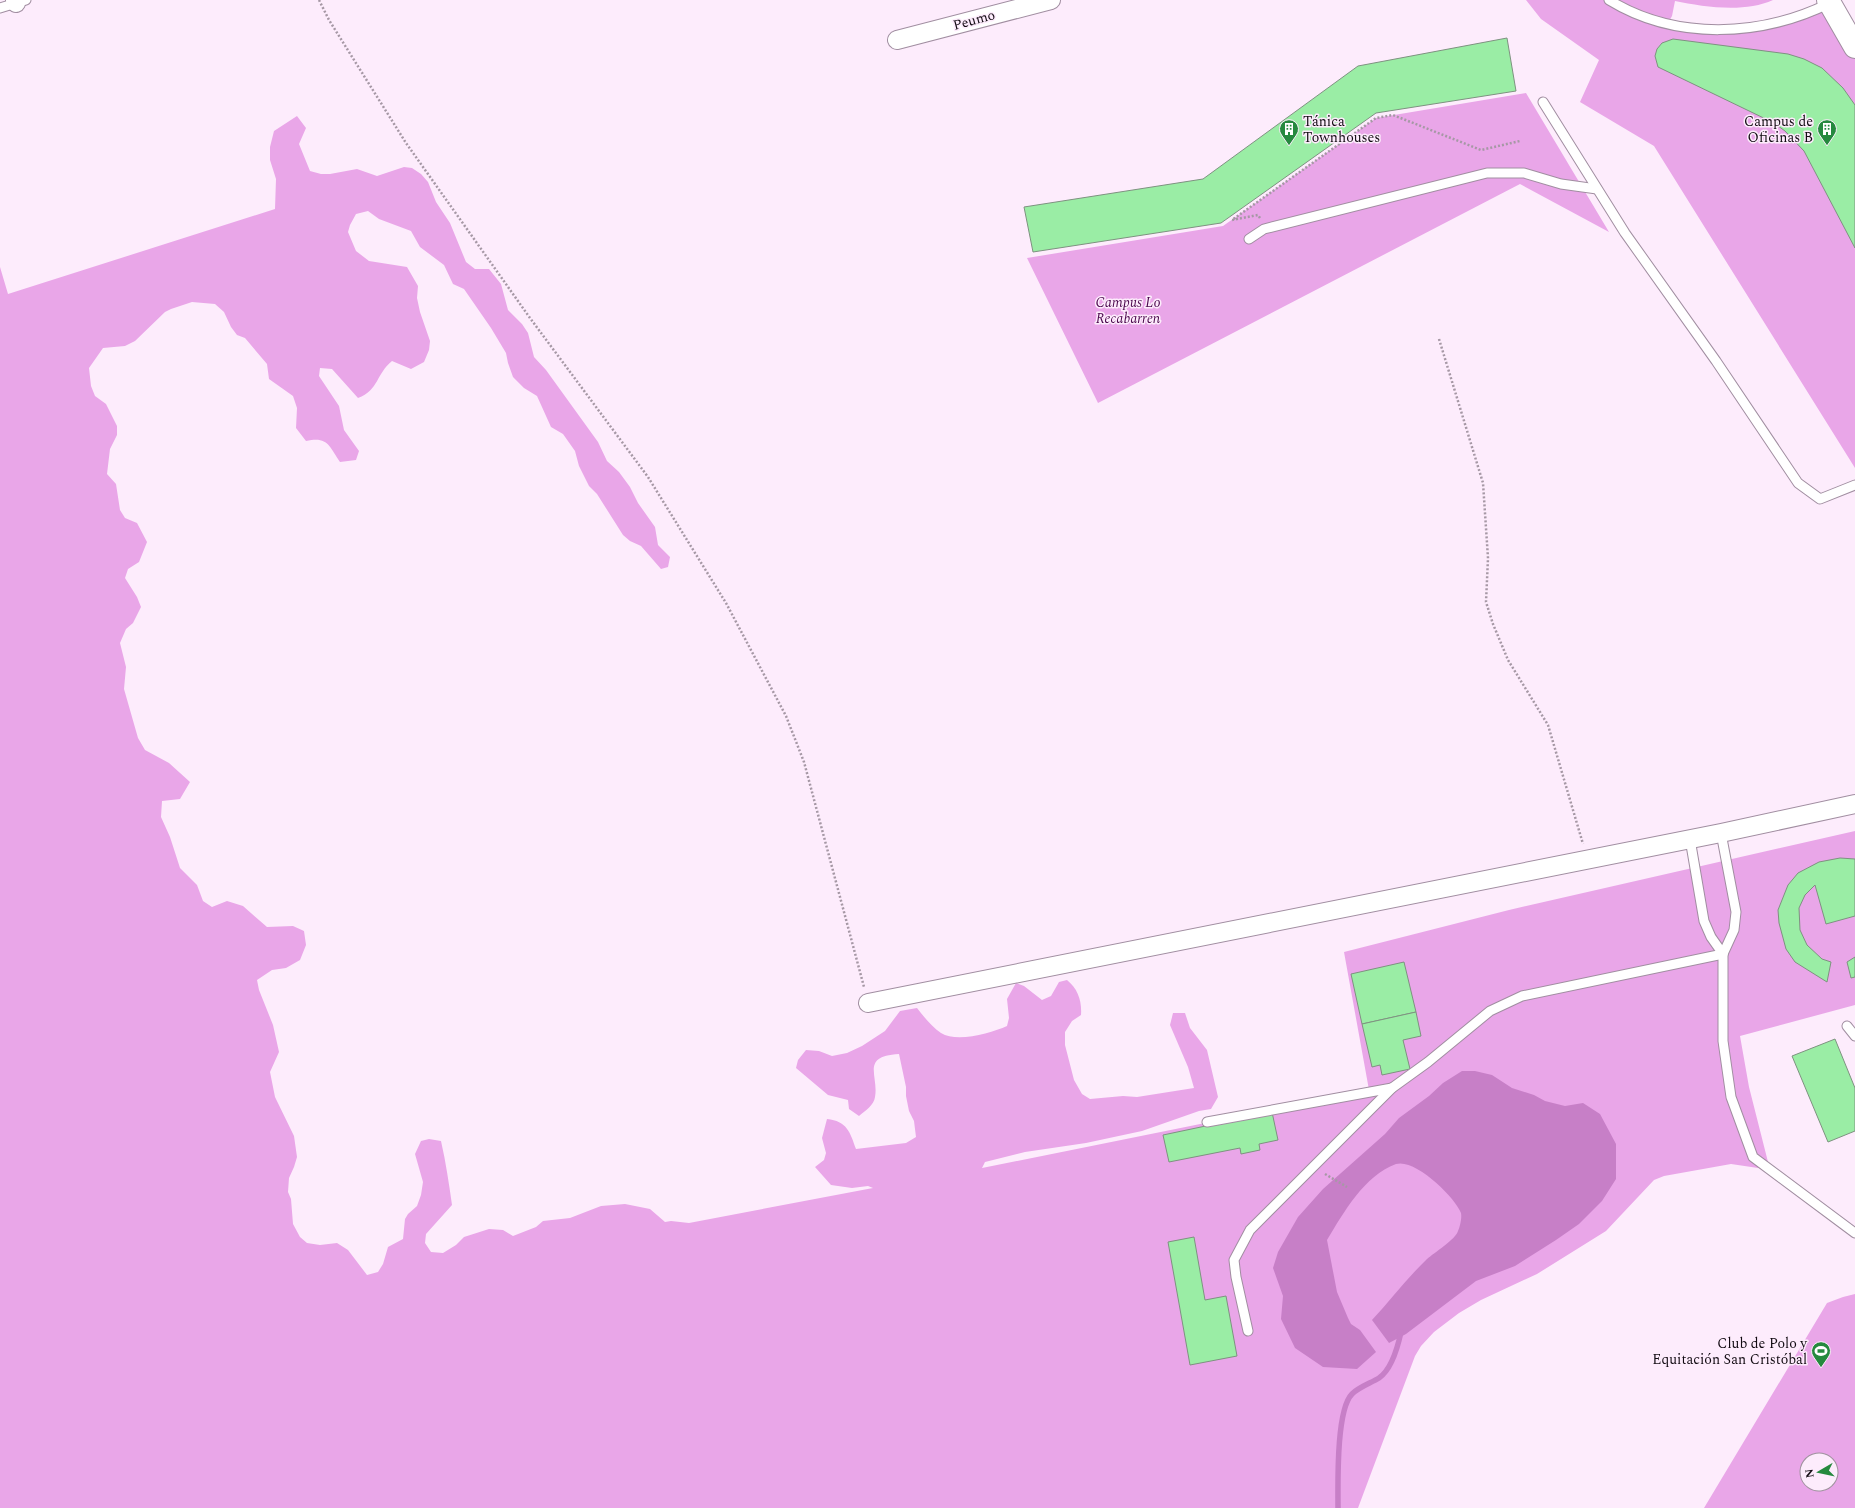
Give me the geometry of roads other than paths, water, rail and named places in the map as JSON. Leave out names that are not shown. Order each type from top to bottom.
[{"type":"street","name":"Peumo","points":[[897,40],[1051,0]]},
{"type":"street","points":[[1829,2],[1855,47]]},
{"type":"street","points":[[868,1003],[1587,860],[1855,804]]},
{"type":"lane","points":[[1609,0],[1634,13],[1658,21],[1683,27],[1709,30],[1734,30],[1785,22],[1809,13],[1829,2]]},
{"type":"lane","points":[[1543,102],[1625,233],[1716,361],[1798,484],[1820,499],[1855,485]]},
{"type":"lane","points":[[1249,239],[1264,229],[1487,173],[1524,173],[1561,184],[1597,188]]},
{"type":"lane","points":[[1720,833],[1736,912],[1734,930],[1723,954],[1723,1041],[1732,1097],[1753,1157],[1855,1233]]},
{"type":"lane","points":[[1690,839],[1704,921],[1710,937],[1723,954]]},
{"type":"lane","points":[[1248,1331],[1236,1277],[1234,1260],[1250,1230],[1392,1088],[1428,1062],[1490,1011],[1522,996],[1723,954]]},
{"type":"lane","points":[[1847,1026],[1855,1036]]},
{"type":"lane","points":[[1208,1122],[1392,1088]]},
{"type":"waterway","points":[[1338,1508],[1339,1448],[1343,1415],[1347,1403],[1352,1394],[1379,1378],[1388,1369],[1396,1350],[1401,1332]]},
{"type":"place","name":"Tánica Townhouses","points":[[1289,146]]},
{"type":"place","name":"Campus de Oficinas B","points":[[1827,146]]},
{"type":"place","name":"Club de Polo y Equitación San Cristóbal","points":[[1821,1368]]},
{"type":"park label","name":"Campus Lo Recabarren","points":[[1128,310]]}]
